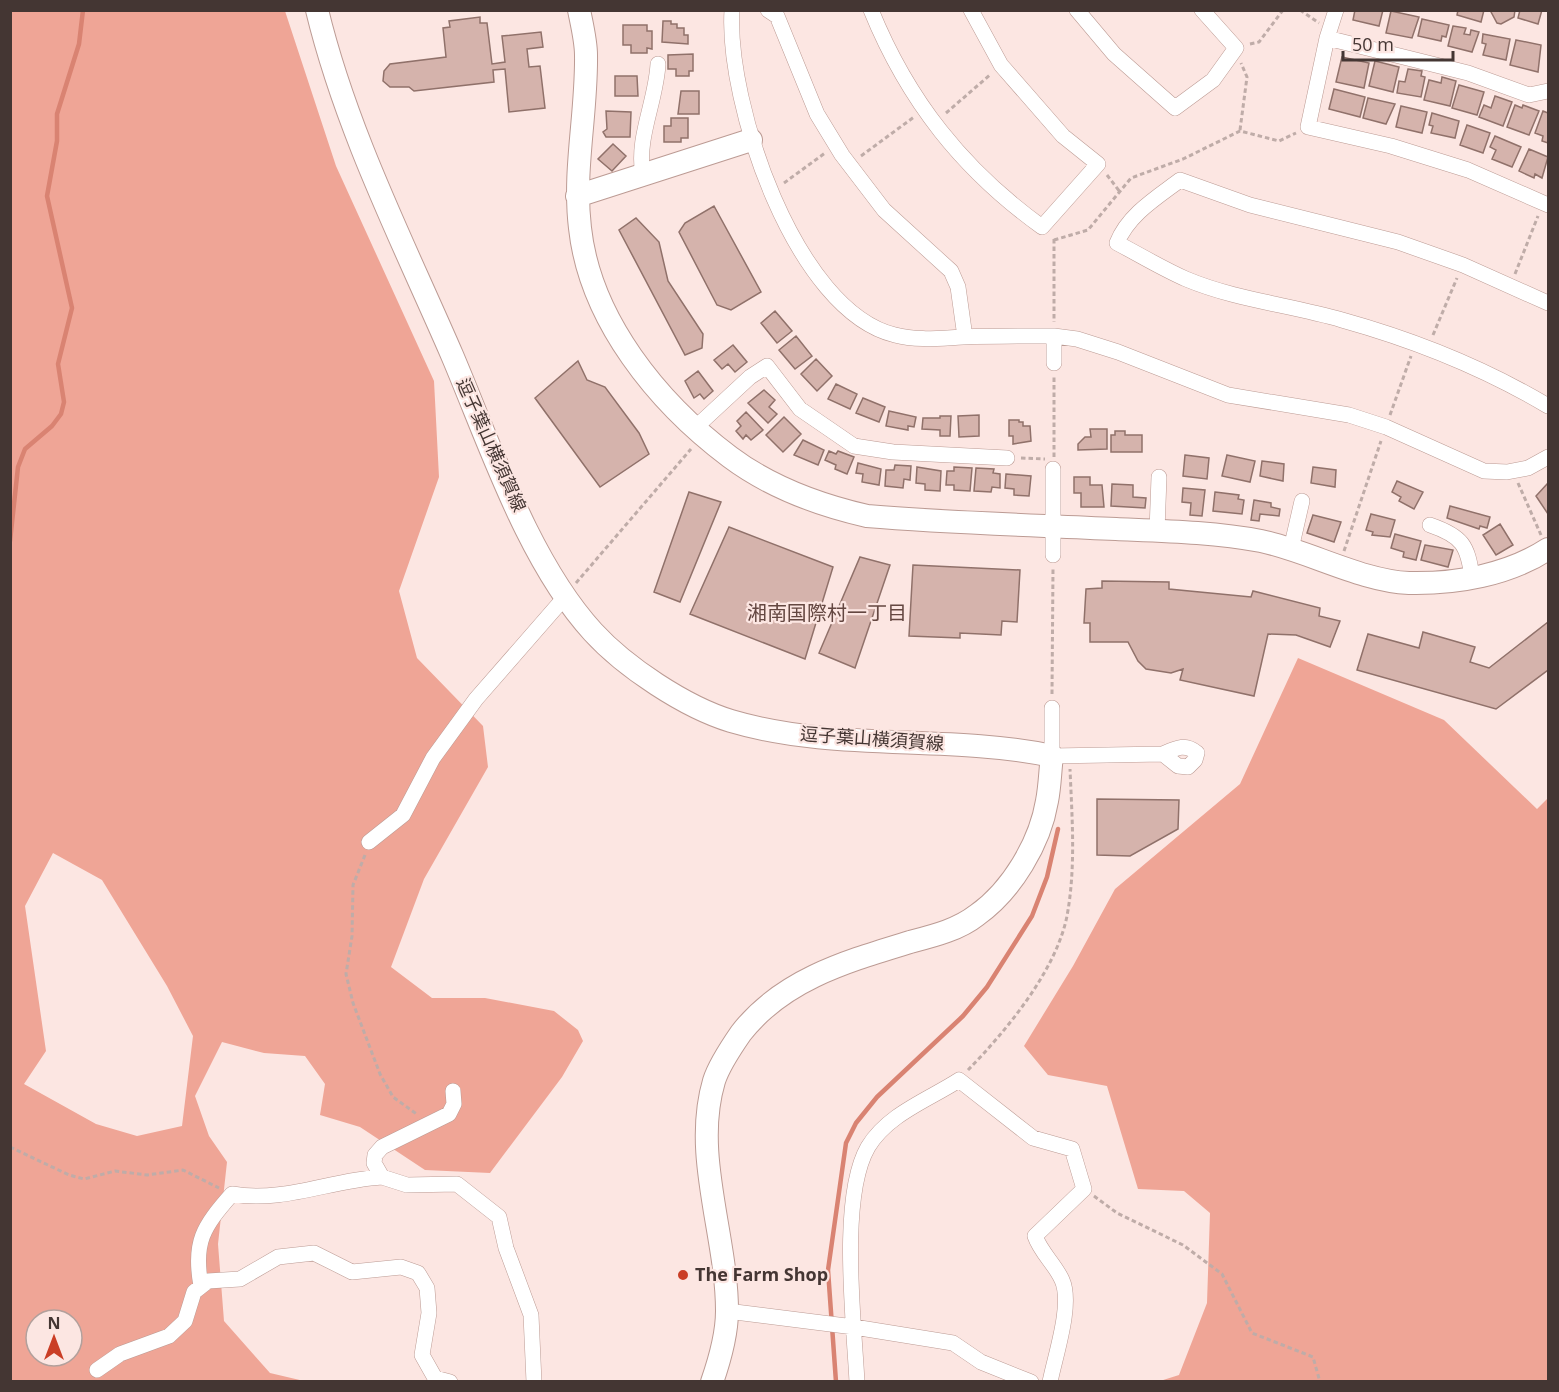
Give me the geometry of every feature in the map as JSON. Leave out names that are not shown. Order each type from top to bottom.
[{"type":"main road","name":"逗子葉山横須賀線","points":[[316,10],[343,103],[516,504],[565,597],[594,634],[638,671],[683,699],[729,720],[790,734],[1011,747],[1061,756]]},
{"type":"main road","points":[[579,10],[586,54],[577,196],[580,230],[589,274],[604,311],[658,389],[730,458],[760,475],[799,495],[833,508],[894,518],[1157,531],[1260,541],[1359,572],[1407,583],[1472,578],[1498,571],[1547,550]]},
{"type":"main road","points":[[577,196],[751,140]]},
{"type":"main road","points":[[712,1382],[720,1359],[727,1311],[713,1195],[708,1112],[715,1078],[727,1056],[741,1034],[765,1007],[796,984],[864,956],[955,928],[978,915],[1020,869],[1047,803],[1061,756]]},
{"type":"street","points":[[732,10],[734,63],[751,140],[771,192],[813,270],[843,306],[880,330],[916,338],[1054,336],[1077,339],[1118,351],[1228,395],[1349,415],[1386,427],[1484,471],[1528,468],[1548,457]]},
{"type":"street","points":[[768,10],[777,16],[817,114],[850,165],[884,210],[951,271],[958,287],[965,337]]},
{"type":"street","points":[[871,10],[881,34],[922,110],[933,124],[988,185],[1042,227],[1098,164],[1063,136],[1002,65],[971,10]]},
{"type":"street","points":[[1077,10],[1114,54],[1175,108],[1213,80],[1236,48],[1202,10]]},
{"type":"street","points":[[1336,10],[1327,38],[1308,127],[1391,146],[1468,170],[1546,204]]},
{"type":"street","points":[[1327,38],[1468,72],[1528,95],[1548,91]]},
{"type":"street","points":[[643,175],[639,156],[657,85],[658,64]]},
{"type":"street","points":[[1548,303],[1463,265],[1398,242],[1250,205],[1180,180],[1152,201],[1124,227],[1117,243],[1187,280],[1263,302],[1340,319],[1422,345],[1516,386],[1548,406]]},
{"type":"street","points":[[1054,336],[1054,363]]},
{"type":"street","points":[[700,431],[750,377],[767,366],[800,409],[854,446],[893,452],[1008,458]]},
{"type":"street","points":[[1053,469],[1053,555]]},
{"type":"street","points":[[1157,531],[1159,477]]},
{"type":"street","points":[[1291,549],[1302,501]]},
{"type":"street","points":[[1430,525],[1452,532],[1467,547],[1472,578]]},
{"type":"street","points":[[369,842],[403,815],[433,758],[476,699],[565,597]]},
{"type":"street","points":[[1052,708],[1061,756],[1163,754]]},
{"type":"street","points":[[856,1382],[850,1244],[860,1165],[869,1146],[898,1115],[958,1080],[1033,1138],[1072,1149],[1084,1188],[1035,1236],[1040,1250],[1063,1281],[1065,1308],[1050,1382]]},
{"type":"street","points":[[382,1177],[374,1163],[375,1155],[382,1147],[449,1114],[454,1104],[453,1090]]},
{"type":"street","points":[[201,1286],[196,1259],[207,1222],[232,1194],[257,1198],[278,1196],[361,1179],[382,1177],[408,1185],[458,1184],[499,1216],[506,1248],[531,1316],[534,1382]]},
{"type":"street","points":[[97,1370],[120,1354],[169,1336],[185,1321],[194,1292],[208,1281],[240,1279],[278,1257],[314,1253],[352,1272],[401,1268],[418,1273],[427,1288],[429,1313],[422,1355],[435,1378],[450,1382]]},
{"type":"street","points":[[727,1311],[854,1327],[953,1343],[981,1362],[1031,1382]]},
{"type":"path","points":[[1240,131],[1247,77],[1236,48],[1259,42],[1283,10]]},
{"type":"path","points":[[933,124],[1002,65]]},
{"type":"path","points":[[850,165],[922,110]]},
{"type":"path","points":[[771,192],[836,145]]},
{"type":"path","points":[[1098,164],[1120,192]]},
{"type":"path","points":[[1510,287],[1546,204]]},
{"type":"path","points":[[1042,227],[1054,240],[1054,336]]},
{"type":"path","points":[[1340,565],[1386,427],[1422,345],[1463,265]]},
{"type":"path","points":[[1008,458],[1054,459],[1054,363]]},
{"type":"path","points":[[565,597],[700,431]]},
{"type":"path","points":[[1516,470],[1547,550]]},
{"type":"path","points":[[1052,708],[1053,555]]},
{"type":"path","points":[[958,1080],[1003,1034],[1046,970],[1066,918],[1073,860],[1061,756]]},
{"type":"path","points":[[369,842],[353,885],[351,936],[346,974],[353,1003],[376,1064],[393,1097],[407,1109],[434,1123]]},
{"type":"path","points":[[10,1147],[69,1175],[84,1179],[115,1171],[147,1175],[183,1170],[232,1194]]},
{"type":"path","points":[[1084,1188],[1117,1213],[1183,1245],[1222,1274],[1252,1333],[1313,1357],[1320,1382]]},
{"type":"shaded area","points":[[10,11],[285,11],[336,166],[434,381],[439,477],[399,591],[417,658],[483,726],[488,767],[424,879],[391,967],[432,998],[485,998],[554,1011],[578,1030],[583,1041],[562,1077],[490,1173],[425,1170],[360,1127],[320,1115],[325,1084],[305,1056],[264,1053],[222,1042],[195,1096],[209,1136],[227,1162],[218,1244],[224,1321],[270,1373],[304,1381],[11,1381]],"holes":[[[53,853],[102,880],[167,986],[193,1036],[182,1126],[137,1136],[96,1124],[24,1084],[46,1051],[25,906]]]},
{"type":"shaded area","points":[[1298,658],[1444,720],[1537,809],[1548,798],[1548,1381],[1160,1381],[1179,1375],[1207,1303],[1210,1213],[1184,1191],[1138,1189],[1107,1086],[1048,1075],[1024,1046],[1073,966],[1115,889],[1240,784]]},
{"type":"building","points":[[1355,10],[1383,10],[1379,26],[1353,20]]},
{"type":"building","points":[[1458,10],[1484,10],[1481,22],[1457,15]]},
{"type":"building","points":[[1490,10],[1515,10],[1514,17],[1501,24],[1497,23]]},
{"type":"building","points":[[1520,10],[1542,10],[1538,24],[1518,18]]},
{"type":"building","points":[[1391,11],[1419,17],[1412,38],[1386,33]]},
{"type":"building","points":[[480,17],[480,23],[487,23],[492,64],[505,62],[502,36],[541,32],[543,47],[527,49],[529,67],[540,66],[545,108],[509,112],[505,69],[493,70],[494,82],[414,91],[409,87],[390,87],[383,81],[384,71],[390,64],[446,57],[443,28],[450,27],[449,21]]},
{"type":"building","points":[[1422,19],[1449,25],[1446,37],[1442,36],[1441,41],[1418,36]]},
{"type":"building","points":[[663,21],[671,21],[671,24],[677,24],[677,28],[684,28],[684,35],[688,35],[688,44],[662,42]]},
{"type":"building","points":[[623,25],[647,25],[647,31],[652,31],[652,49],[647,48],[647,53],[631,53],[631,45],[623,45]]},
{"type":"building","points":[[1453,26],[1466,28],[1464,34],[1470,35],[1471,30],[1479,32],[1472,52],[1448,46]]},
{"type":"building","points":[[1483,34],[1510,39],[1506,60],[1483,55],[1486,44],[1482,43]]},
{"type":"building","points":[[1516,40],[1541,45],[1538,72],[1510,65]]},
{"type":"building","points":[[693,54],[693,71],[689,71],[689,76],[676,76],[676,69],[668,69],[668,55]]},
{"type":"building","points":[[1342,57],[1369,63],[1364,88],[1336,82]]},
{"type":"building","points":[[1375,61],[1399,67],[1393,92],[1369,86]]},
{"type":"building","points":[[1408,69],[1422,71],[1421,76],[1425,77],[1421,97],[1397,93],[1399,81],[1405,82]]},
{"type":"building","points":[[615,76],[637,76],[638,96],[615,96]]},
{"type":"building","points":[[1442,77],[1456,81],[1450,106],[1424,100],[1429,80],[1441,83]]},
{"type":"building","points":[[1459,85],[1484,92],[1477,115],[1452,108]]},
{"type":"building","points":[[1334,89],[1365,97],[1360,117],[1329,109]]},
{"type":"building","points":[[681,91],[699,91],[699,114],[678,114]]},
{"type":"building","points":[[1495,96],[1512,102],[1503,126],[1479,117],[1484,105],[1491,108]]},
{"type":"building","points":[[1368,98],[1395,104],[1386,124],[1363,118]]},
{"type":"building","points":[[1515,105],[1522,108],[1523,105],[1539,111],[1529,135],[1507,127]]},
{"type":"building","points":[[1401,106],[1427,112],[1422,133],[1396,127]]},
{"type":"building","points":[[606,111],[631,112],[630,137],[606,137],[603,132],[607,129]]},
{"type":"building","points":[[1543,111],[1548,113],[1548,143],[1542,141],[1543,136],[1535,133]]},
{"type":"building","points":[[1432,113],[1459,121],[1455,138],[1431,133],[1433,126],[1429,125]]},
{"type":"building","points":[[671,118],[688,118],[688,138],[681,138],[681,142],[664,142],[664,126],[671,126]]},
{"type":"building","points":[[1467,125],[1490,133],[1483,153],[1460,145]]},
{"type":"building","points":[[1495,136],[1521,147],[1512,167],[1492,159],[1496,150],[1490,147]]},
{"type":"building","points":[[613,144],[626,156],[612,171],[598,159]]},
{"type":"building","points":[[1529,149],[1548,157],[1542,178],[1535,174],[1534,178],[1519,171]]},
{"type":"building","points":[[714,206],[761,292],[731,310],[717,305],[679,232],[685,223]]},
{"type":"building","points":[[636,218],[659,242],[668,281],[703,334],[702,348],[685,355],[619,230]]},
{"type":"building","points":[[775,311],[792,331],[777,343],[761,323]]},
{"type":"building","points":[[796,336],[812,356],[795,369],[779,350]]},
{"type":"building","points":[[733,345],[747,362],[735,372],[728,364],[722,369],[714,360]]},
{"type":"building","points":[[816,359],[832,376],[817,391],[801,374]]},
{"type":"building","points":[[578,361],[587,380],[605,387],[639,433],[649,454],[600,487],[535,398]]},
{"type":"building","points":[[698,371],[713,391],[704,399],[700,394],[694,398],[685,381]]},
{"type":"building","points":[[836,384],[857,394],[850,409],[828,399]]},
{"type":"building","points":[[764,390],[775,400],[769,407],[777,414],[768,423],[748,403]]},
{"type":"building","points":[[863,398],[885,407],[879,422],[856,413]]},
{"type":"building","points":[[889,411],[916,417],[914,427],[908,426],[908,430],[886,426]]},
{"type":"building","points":[[746,412],[763,430],[751,440],[746,435],[743,439],[736,431],[741,426],[737,421]]},
{"type":"building","points":[[979,415],[979,436],[959,437],[958,416]]},
{"type":"building","points":[[940,416],[951,416],[950,436],[940,436],[940,430],[922,429],[923,418],[940,418]]},
{"type":"building","points":[[784,417],[801,434],[783,452],[766,435]]},
{"type":"building","points":[[1009,420],[1019,420],[1023,422],[1023,426],[1030,426],[1031,441],[1013,444],[1013,436],[1009,436]]},
{"type":"building","points":[[1090,429],[1107,429],[1107,449],[1078,450],[1078,444],[1085,437],[1091,437]]},
{"type":"building","points":[[1115,431],[1125,431],[1125,435],[1142,435],[1142,452],[1111,452],[1111,435],[1115,435]]},
{"type":"building","points":[[803,440],[824,450],[818,465],[794,455]]},
{"type":"building","points":[[829,451],[836,454],[838,451],[854,457],[847,474],[835,469],[836,465],[825,460]]},
{"type":"building","points":[[1185,455],[1209,458],[1207,479],[1183,476]]},
{"type":"building","points":[[1227,455],[1255,461],[1250,482],[1222,476]]},
{"type":"building","points":[[1262,461],[1284,464],[1283,481],[1260,476]]},
{"type":"building","points":[[858,463],[881,469],[879,485],[862,482],[863,474],[856,473]]},
{"type":"building","points":[[895,465],[911,466],[910,480],[904,479],[903,488],[885,486],[886,470],[894,470]]},
{"type":"building","points":[[917,467],[941,471],[940,491],[925,490],[925,484],[916,483]]},
{"type":"building","points":[[954,467],[972,468],[970,491],[954,490],[954,485],[946,485],[947,471],[954,471]]},
{"type":"building","points":[[1313,467],[1336,470],[1335,487],[1311,483]]},
{"type":"building","points":[[976,468],[994,469],[993,473],[1000,474],[1000,488],[992,487],[991,492],[974,491]]},
{"type":"building","points":[[1006,474],[1031,476],[1029,496],[1014,495],[1014,489],[1005,488]]},
{"type":"building","points":[[1074,477],[1090,477],[1090,485],[1102,485],[1104,507],[1081,507],[1081,493],[1074,493]]},
{"type":"building","points":[[1397,481],[1423,492],[1414,509],[1399,501],[1401,497],[1392,492]]},
{"type":"building","points":[[1548,483],[1548,514],[1536,496]]},
{"type":"building","points":[[1112,484],[1133,485],[1133,497],[1146,498],[1145,508],[1111,506]]},
{"type":"building","points":[[1183,488],[1205,490],[1202,516],[1190,515],[1191,503],[1182,502]]},
{"type":"building","points":[[689,492],[721,502],[680,602],[654,592]]},
{"type":"building","points":[[1215,492],[1239,495],[1238,499],[1244,500],[1242,514],[1213,511]]},
{"type":"building","points":[[1254,500],[1271,503],[1271,507],[1280,509],[1279,516],[1260,514],[1259,521],[1251,520]]},
{"type":"building","points":[[1450,506],[1490,517],[1487,528],[1480,526],[1479,529],[1447,518]]},
{"type":"building","points":[[1371,514],[1395,520],[1390,537],[1372,535],[1373,532],[1366,530]]},
{"type":"building","points":[[1313,515],[1341,522],[1334,542],[1307,533]]},
{"type":"building","points":[[1500,524],[1513,545],[1496,555],[1483,535]]},
{"type":"building","points":[[729,527],[833,567],[805,659],[690,614]]},
{"type":"building","points":[[1395,534],[1421,541],[1416,560],[1403,557],[1404,552],[1391,548]]},
{"type":"building","points":[[1425,545],[1453,550],[1448,567],[1421,560]]},
{"type":"building","points":[[860,557],[890,565],[855,668],[819,653]]},
{"type":"building","points":[[913,565],[1020,570],[1017,622],[1002,621],[1001,635],[960,633],[960,638],[909,636]]},
{"type":"building","points":[[1102,581],[1169,582],[1169,589],[1251,597],[1253,591],[1320,608],[1319,616],[1340,621],[1330,647],[1296,635],[1268,634],[1254,696],[1180,680],[1183,669],[1171,673],[1146,669],[1138,661],[1128,642],[1090,642],[1090,623],[1084,623],[1086,589],[1102,588]]},
{"type":"building","points":[[1548,622],[1548,670],[1496,709],[1357,670],[1368,634],[1419,648],[1423,632],[1475,647],[1470,662],[1489,668]]},
{"type":"building","points":[[1097,799],[1179,800],[1178,829],[1130,856],[1097,855]]},
{"type":"waterway","points":[[10,541],[18,467],[25,449],[52,426],[61,414],[64,402],[58,364],[72,308],[47,196],[57,141],[57,114],[79,44],[83,10]]},
{"type":"waterway","points":[[836,1382],[828,1270],[846,1143],[856,1123],[877,1097],[963,1016],[987,987],[1032,916],[1047,877],[1058,829]]},
{"type":"place","name":"The Farm Shop","points":[[683,1275]]},
{"type":"district","name":"湘南国際村一丁目","points":[[827,613]]}]
